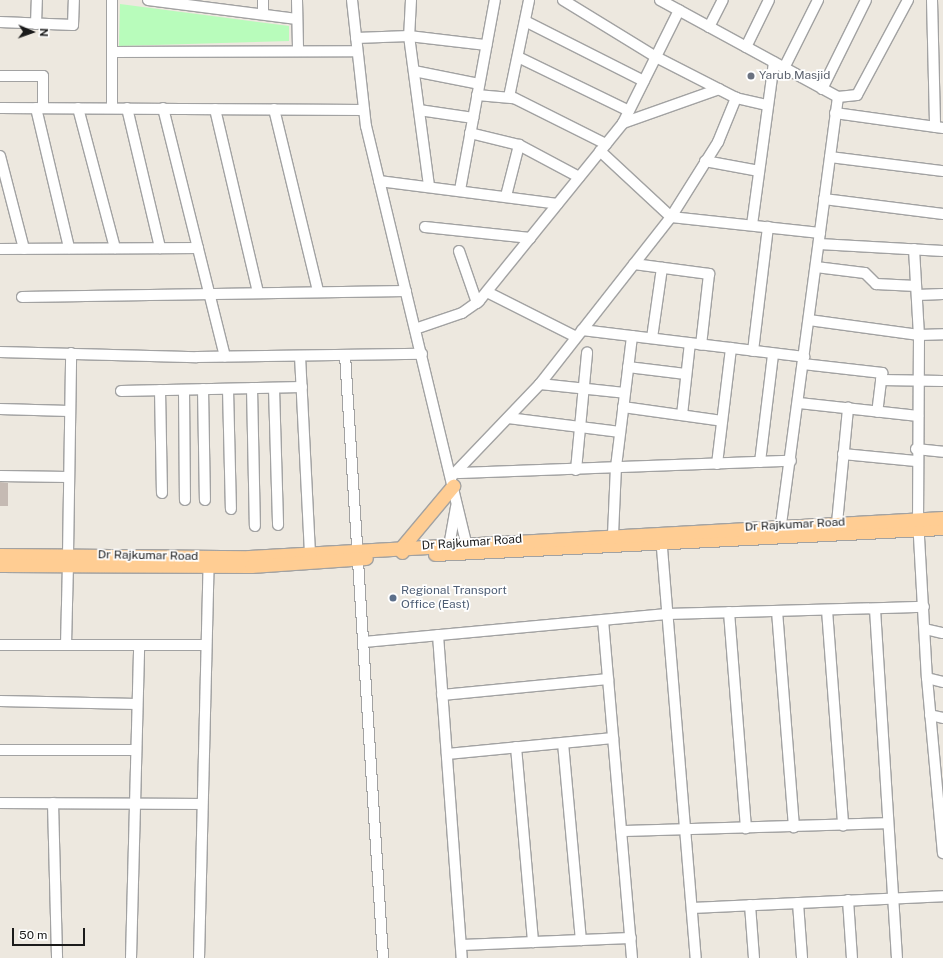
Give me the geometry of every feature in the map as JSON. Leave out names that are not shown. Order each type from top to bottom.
[{"type":"main road","points":[[402,551],[454,478]]},
{"type":"main road","name":"Dr Rajkumar Road","points":[[0,555],[68,560],[209,561],[918,524],[943,518]]},
{"type":"main road","name":"Dr Rajkumar Road","points":[[780,531],[837,523],[918,524],[943,528]]},
{"type":"main road","name":"Dr Rajkumar Road","points":[[468,547],[613,535],[661,537]]},
{"type":"main road","name":"Dr Rajkumar Road","points":[[209,561],[310,552],[358,554]]},
{"type":"main road","name":"Dr Rajkumar Road","points":[[0,565],[68,560]]},
{"type":"street","points":[[36,24],[37,0]]},
{"type":"street","points":[[0,22],[73,25],[74,0]]},
{"type":"street","points":[[112,0],[112,107]]},
{"type":"street","points":[[152,0],[225,5],[263,14],[297,19]]},
{"type":"street","points":[[263,0],[263,14]]},
{"type":"street","points":[[297,0],[298,49]]},
{"type":"street","points":[[352,0],[364,110],[379,181],[415,329],[454,478],[456,505],[468,547]]},
{"type":"street","points":[[411,0],[409,36],[429,186]]},
{"type":"street","points":[[460,190],[495,0]]},
{"type":"street","points":[[510,97],[529,0]]},
{"type":"street","points":[[563,0],[656,57],[736,98],[767,105]]},
{"type":"street","points":[[660,0],[677,6],[710,27],[838,97],[857,95],[908,0]]},
{"type":"street","points":[[710,27],[722,0]]},
{"type":"street","points":[[746,47],[769,0]]},
{"type":"street","points":[[784,68],[818,0]]},
{"type":"street","points":[[822,89],[866,0]]},
{"type":"street","points":[[835,113],[939,128],[932,0]]},
{"type":"street","points":[[415,329],[462,313],[477,303],[487,292],[623,123],[656,57],[677,6]]},
{"type":"street","points":[[525,21],[644,81]]},
{"type":"street","points":[[356,38],[409,36],[486,45]]},
{"type":"street","points":[[112,52],[298,49],[357,51]]},
{"type":"street","points":[[518,57],[629,111]]},
{"type":"street","points":[[752,225],[774,62]]},
{"type":"street","points":[[414,71],[479,84]]},
{"type":"street","points":[[0,76],[43,76],[40,108],[69,248]]},
{"type":"street","points":[[623,123],[719,89]]},
{"type":"street","points":[[477,95],[510,97],[603,148],[671,217],[768,227],[820,238],[943,251]]},
{"type":"street","points":[[780,531],[799,403],[838,97]]},
{"type":"street","points":[[454,478],[540,384],[671,217],[706,161],[736,98]]},
{"type":"street","points":[[0,108],[112,107],[364,110]]},
{"type":"street","points":[[78,108],[115,248]]},
{"type":"street","points":[[127,108],[160,248]]},
{"type":"street","points":[[163,108],[225,356]]},
{"type":"street","points":[[215,109],[258,292]]},
{"type":"street","points":[[274,109],[318,291]]},
{"type":"street","points":[[419,110],[473,118]]},
{"type":"street","points":[[470,133],[519,144],[579,178]]},
{"type":"street","points":[[506,196],[519,144]]},
{"type":"street","points":[[0,156],[24,249]]},
{"type":"street","points":[[830,157],[943,171]]},
{"type":"street","points":[[706,161],[759,171]]},
{"type":"street","points":[[379,181],[429,186],[558,204]]},
{"type":"street","points":[[824,200],[943,214]]},
{"type":"street","points":[[425,227],[530,238]]},
{"type":"street","points":[[753,351],[768,227]]},
{"type":"street","points":[[0,249],[198,248]]},
{"type":"street","points":[[914,249],[920,383],[916,449],[918,524],[927,678],[933,756],[939,793],[943,853]]},
{"type":"street","points":[[459,251],[477,303]]},
{"type":"street","points":[[634,264],[709,274],[701,345]]},
{"type":"street","points":[[816,267],[865,273],[876,284],[943,294]]},
{"type":"street","points":[[652,338],[662,268]]},
{"type":"street","points":[[22,297],[209,292],[406,290]]},
{"type":"street","points":[[487,292],[579,333],[632,336],[731,348],[882,373],[877,412]]},
{"type":"street","points":[[809,320],[919,335],[943,334]]},
{"type":"street","points":[[613,535],[616,466],[632,336]]},
{"type":"street","points":[[682,415],[690,343]]},
{"type":"street","points":[[717,464],[731,348]]},
{"type":"street","points":[[0,352],[225,356],[422,354]]},
{"type":"street","points":[[66,645],[71,353]]},
{"type":"street","points":[[576,470],[586,353]]},
{"type":"street","points":[[760,462],[773,354]]},
{"type":"street","points":[[345,355],[384,958]]},
{"type":"street","points":[[300,356],[310,552]]},
{"type":"street","points":[[628,367],[686,374]]},
{"type":"street","points":[[881,380],[920,383],[943,381]]},
{"type":"street","points":[[540,384],[625,393]]},
{"type":"street","points":[[121,391],[302,387]]},
{"type":"street","points":[[252,388],[256,526]]},
{"type":"street","points":[[274,388],[278,525]]},
{"type":"street","points":[[204,389],[206,500]]},
{"type":"street","points":[[228,389],[231,509]]},
{"type":"street","points":[[160,390],[162,493]]},
{"type":"street","points":[[184,390],[185,500]]},
{"type":"street","points":[[799,403],[918,416]]},
{"type":"street","points":[[623,407],[722,421]]},
{"type":"street","points":[[837,523],[848,408]]},
{"type":"street","points":[[0,409],[69,410]]},
{"type":"street","points":[[508,418],[620,432]]},
{"type":"street","points":[[916,449],[943,452]]},
{"type":"street","points":[[843,454],[916,461]]},
{"type":"street","points":[[454,478],[616,466],[791,461]]},
{"type":"street","points":[[0,476],[68,477]]},
{"type":"street","points":[[448,548],[456,505]]},
{"type":"street","points":[[661,537],[696,958]]},
{"type":"street","points":[[199,958],[209,561]]},
{"type":"street","points":[[364,642],[667,614],[924,607]]},
{"type":"street","points":[[875,609],[892,898],[897,958]]},
{"type":"street","points":[[827,610],[843,825]]},
{"type":"street","points":[[777,611],[794,827]]},
{"type":"street","points":[[729,612],[746,828]]},
{"type":"street","points":[[603,620],[632,958]]},
{"type":"street","points":[[925,629],[943,633]]},
{"type":"street","points":[[438,635],[462,958]]},
{"type":"street","points":[[0,645],[206,645]]},
{"type":"street","points":[[131,958],[139,645]]},
{"type":"street","points":[[927,678],[943,682]]},
{"type":"street","points":[[442,695],[608,679]]},
{"type":"street","points":[[0,701],[137,704]]},
{"type":"street","points":[[930,715],[943,718]]},
{"type":"street","points":[[447,754],[613,738]]},
{"type":"street","points":[[563,743],[581,940]]},
{"type":"street","points":[[516,747],[533,942]]},
{"type":"street","points":[[0,750],[136,750]]},
{"type":"street","points":[[933,756],[943,758]]},
{"type":"street","points":[[0,803],[202,804]]},
{"type":"street","points":[[53,803],[57,958]]},
{"type":"street","points":[[621,831],[888,824]]},
{"type":"street","points":[[692,908],[943,896]]},
{"type":"street","points":[[848,900],[852,958]]},
{"type":"street","points":[[798,902],[802,958]]},
{"type":"street","points":[[750,905],[754,958]]},
{"type":"street","points":[[462,945],[631,938]]},
{"type":"green space","points":[[120,4],[289,26],[289,41],[119,46]]},
{"type":"building","points":[[0,482],[8,483],[8,506],[0,506]]},
{"type":"place","name":"Yarub Masjid","points":[[751,76]]},
{"type":"place","name":"Regional Transport Office (East)","points":[[393,598]]}]
